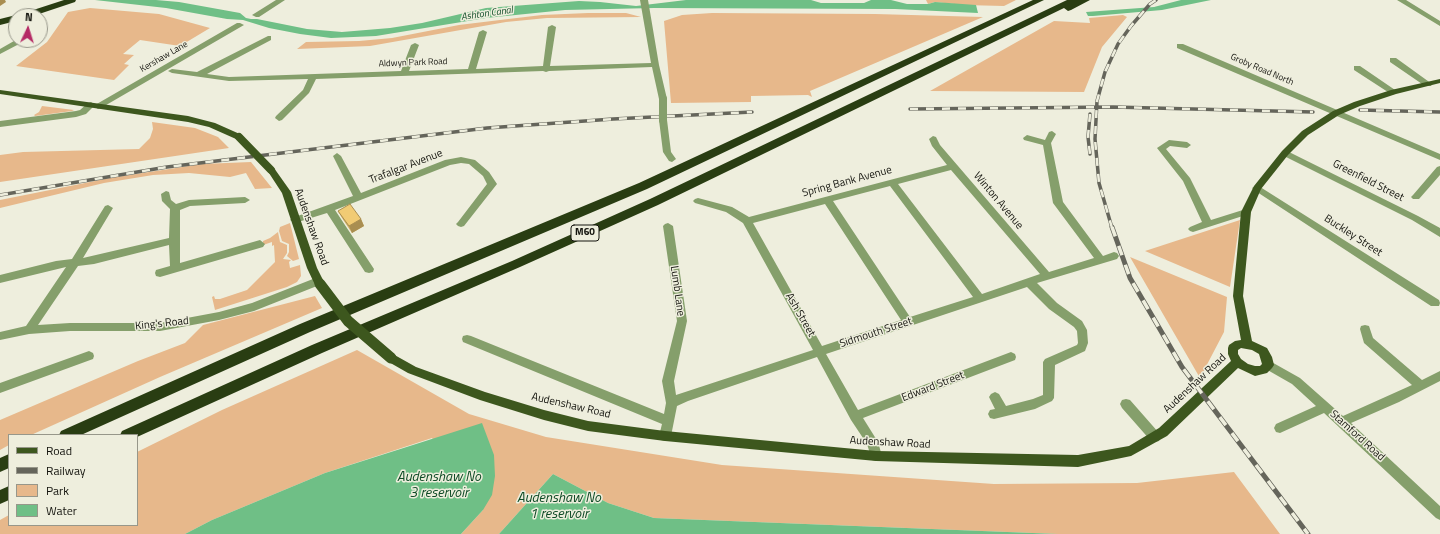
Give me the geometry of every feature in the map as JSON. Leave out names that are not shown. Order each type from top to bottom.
[{"type":"highway","points":[[48,8],[72,0]]},
{"type":"highway","name":"M60","points":[[68,434],[305,328],[643,186],[1040,0]]},
{"type":"highway","name":"M60","points":[[129,434],[324,346],[516,264],[654,202],[1074,0]]},
{"type":"highway","name":"M60","points":[[1036,18],[1086,0]]},
{"type":"main road","points":[[1268,365],[1267,357],[1262,351],[1255,346],[1247,344],[1238,296],[1246,212],[1257,188],[1285,153],[1305,133],[1336,113],[1394,92],[1440,81]]},
{"type":"main road","name":"Audenshaw Road","points":[[0,92],[188,119],[212,125],[239,136],[271,170],[286,192],[312,268],[319,283],[348,321],[391,358],[412,370],[491,399],[544,415],[588,426],[665,436],[876,456],[1078,461],[1131,452],[1163,432],[1237,362]]},
{"type":"main road","name":"Audenshaw Road","points":[[1247,344],[1239,344],[1233,348],[1233,354],[1237,362],[1244,367],[1255,371],[1263,370],[1268,365]]},
{"type":"street","points":[[1401,0],[1440,24]]},
{"type":"street","points":[[256,15],[277,1]]},
{"type":"street","points":[[644,1],[662,99],[667,152],[672,159]]},
{"type":"street","name":"Kershaw Lane","points":[[0,124],[76,114],[240,25]]},
{"type":"street","points":[[546,70],[552,27]]},
{"type":"street","points":[[471,72],[482,32]]},
{"type":"street","points":[[200,74],[268,38]]},
{"type":"street","points":[[404,74],[415,45]]},
{"type":"street","name":"Groby Road North","points":[[1180,46],[1438,155]]},
{"type":"street","points":[[1393,60],[1428,84]]},
{"type":"street","name":"Aldwyn Park Road","points":[[172,71],[229,79],[546,70],[655,65]]},
{"type":"street","points":[[1357,68],[1394,92]]},
{"type":"street","points":[[279,118],[306,91],[313,77]]},
{"type":"street","points":[[1052,134],[1047,143],[1058,203],[1101,260]]},
{"type":"street","points":[[1027,138],[1047,143]]},
{"type":"street","name":"Winton Avenue","points":[[933,139],[936,146],[1047,276]]},
{"type":"street","points":[[1187,145],[1169,143],[1161,148],[1187,180],[1208,224]]},
{"type":"street","name":"Greenfield Street","points":[[1285,153],[1415,218],[1440,233]]},
{"type":"street","points":[[337,156],[358,197]]},
{"type":"street","name":"Trafalgar Avenue","points":[[296,220],[329,209],[448,162],[461,160],[472,162],[486,174],[492,184],[460,224]]},
{"type":"street","name":"Spring Bank Avenue","points":[[747,221],[953,166]]},
{"type":"street","points":[[1416,197],[1440,169]]},
{"type":"street","points":[[892,182],[980,299]]},
{"type":"street","name":"Buckley Street","points":[[1257,188],[1435,303]]},
{"type":"street","points":[[166,194],[168,201],[175,208],[175,268]]},
{"type":"street","points":[[175,208],[188,203],[245,200]]},
{"type":"street","points":[[827,200],[908,323]]},
{"type":"street","name":"Ash Street","points":[[698,201],[729,209],[747,221],[872,442],[876,456]]},
{"type":"street","points":[[29,330],[76,261],[108,208]]},
{"type":"street","points":[[329,209],[368,269]]},
{"type":"street","points":[[1193,229],[1246,212]]},
{"type":"street","name":"Lumb Lane","points":[[668,226],[682,321],[668,381],[672,403]]},
{"type":"street","points":[[0,279],[56,265],[76,261],[94,260],[174,240]]},
{"type":"street","points":[[160,273],[260,244]]},
{"type":"street","name":"Sidmouth Street","points":[[672,403],[684,397],[1030,283],[1047,276],[1114,256]]},
{"type":"street","name":"King's Road","points":[[0,336],[29,330],[70,327],[160,327],[219,316],[254,307],[319,283]]},
{"type":"street","points":[[995,397],[999,413],[1035,404],[1048,398],[1049,362],[1080,348],[1083,343],[1082,330],[1078,324],[1053,306],[1030,283]]},
{"type":"street","points":[[1365,329],[1368,340],[1421,386]]},
{"type":"street","name":"Audenshaw Road","points":[[467,339],[668,421]]},
{"type":"street","points":[[0,388],[89,356]]},
{"type":"street","name":"Edward Street","points":[[856,416],[1011,357]]},
{"type":"street","name":"Stamford Road","points":[[1268,365],[1296,381],[1440,514]]},
{"type":"street","points":[[1342,422],[1440,376]]},
{"type":"street","points":[[665,436],[672,403]]},
{"type":"street","points":[[1126,404],[1155,437]]},
{"type":"street","points":[[1280,428],[1324,407]]},
{"type":"green space","points":[[926,0],[1016,0],[1004,6],[964,5],[935,2],[928,4]]},
{"type":"green space","points":[[90,8],[159,14],[210,28],[180,46],[140,40],[123,54],[134,55],[124,64],[129,65],[114,80],[16,66],[39,48],[48,48],[48,41],[68,12]]},
{"type":"green space","points":[[626,13],[641,17],[547,18],[506,22],[370,46],[297,49],[306,42],[359,41],[392,38],[459,25],[542,15]]},
{"type":"green space","points":[[712,13],[875,14],[983,17],[810,91],[812,97],[808,95],[751,96],[751,102],[671,103],[664,21],[682,15]]},
{"type":"green space","points":[[1123,15],[1127,17],[1102,47],[1084,92],[930,91],[1054,21],[1090,23],[1089,18]]},
{"type":"green space","points":[[42,106],[74,110],[35,116],[34,115],[39,112]]},
{"type":"green space","points":[[152,122],[195,128],[218,137],[229,148],[0,182],[0,155],[23,152],[139,149],[150,138],[153,129]]},
{"type":"green space","points":[[251,162],[272,188],[255,189],[246,173],[230,177],[189,173],[153,175],[104,183],[0,208],[0,200],[110,178],[202,164]]},
{"type":"green space","points":[[1240,220],[1230,287],[1145,251]]},
{"type":"green space","points":[[290,223],[299,259],[293,261],[287,256],[289,252],[289,244],[282,241],[279,231],[280,227]]},
{"type":"green space","points":[[278,232],[280,242],[287,245],[287,253],[283,259],[291,260],[289,262],[290,268],[300,265],[301,276],[297,282],[287,287],[215,310],[212,297],[214,296],[215,299],[220,299],[247,290],[275,262],[274,245],[272,246],[272,242],[263,245],[263,241]]},
{"type":"green space","points":[[1130,257],[1227,297],[1224,332],[1200,378]]},
{"type":"green space","points":[[315,296],[322,308],[160,377],[33,434],[8,434],[8,446],[0,450],[0,420],[138,361],[185,343],[203,325]]},
{"type":"green space","points":[[357,350],[469,414],[546,437],[722,465],[994,484],[1137,483],[1234,472],[1280,534],[1058,534],[654,518],[608,503],[553,474],[499,534],[461,534],[483,510],[432,438],[325,473],[212,520],[185,534],[0,534],[0,520],[8,516],[8,526],[138,526],[138,452],[222,410]]},
{"type":"water","name":"Ashton Canal","points":[[95,0],[156,0],[179,2],[240,13],[246,18],[251,19],[307,29],[342,32],[390,28],[422,23],[486,8],[579,1],[636,6],[686,0],[811,0],[821,3],[864,3],[871,0],[891,0],[907,4],[928,4],[935,2],[976,5],[978,13],[895,9],[654,8],[565,10],[486,18],[376,36],[331,38],[269,28],[243,20],[227,19],[166,8]]},
{"type":"water","points":[[1181,0],[1211,0],[1162,10],[1093,16],[1088,16],[1086,12],[1154,7]]},
{"type":"water","name":"Audenshaw No 3 reservoir","points":[[482,423],[494,455],[495,476],[492,495],[483,510],[461,534],[185,534],[212,520],[325,473]]},
{"type":"water","name":"Audenshaw No 1 reservoir","points":[[553,474],[608,503],[654,518],[1058,534],[499,534]]},
{"type":"building","points":[[350,204],[361,219],[349,226],[338,211]]},
{"type":"railway","points":[[1097,107],[1105,72],[1118,44],[1131,26],[1150,4],[1156,0]]},
{"type":"railway","points":[[910,109],[1097,107]]},
{"type":"railway","points":[[1097,107],[1095,139],[1099,183],[1112,228]]},
{"type":"railway","points":[[1097,107],[1313,112]]},
{"type":"railway","points":[[1360,110],[1440,112]]},
{"type":"railway","points":[[0,195],[167,167],[487,128],[613,119],[752,112]]},
{"type":"railway","points":[[1090,114],[1088,137],[1090,154]]},
{"type":"railway","points":[[1112,227],[1130,278],[1182,367],[1308,534]]}]
